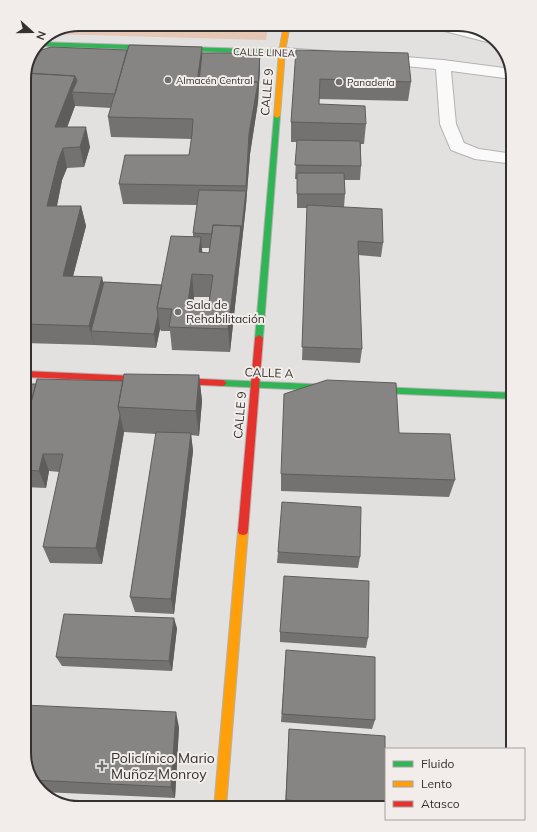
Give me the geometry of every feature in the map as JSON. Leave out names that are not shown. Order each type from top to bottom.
[{"type":"street","name":"CALLE 9","points":[[221,801],[254,384],[285,31]]},
{"type":"street","points":[[460,31],[481,36]]},
{"type":"street","name":"CALLE LINEA","points":[[52,44],[282,52],[344,57]]},
{"type":"street","points":[[366,59],[443,65],[506,73]]},
{"type":"street","points":[[443,65],[448,124],[457,146],[475,154],[506,158]]},
{"type":"street","name":"CALLE A","points":[[31,374],[506,396]]},
{"type":"shaded area","points":[[78,31],[268,31],[266,40],[62,34]]},
{"type":"building","points":[[129,45],[202,47],[197,82],[258,82],[249,134],[246,186],[119,184],[125,155],[189,155],[192,134],[193,119],[108,117]]},
{"type":"building","points":[[52,47],[127,50],[115,94],[72,92],[77,81],[75,76],[31,73],[36,57],[40,52],[52,52]]},
{"type":"building","points":[[296,50],[408,53],[411,82],[320,79],[319,104],[365,106],[366,124],[291,122]]},
{"type":"building","points":[[202,53],[260,53],[258,88],[258,82],[199,82]]},
{"type":"building","points":[[31,73],[75,76],[55,127],[86,127],[80,147],[63,148],[58,161],[47,206],[81,206],[63,276],[102,277],[89,326],[31,324]]},
{"type":"building","points":[[297,140],[360,141],[361,166],[295,165]]},
{"type":"building","points":[[297,173],[344,173],[345,194],[297,194]]},
{"type":"building","points":[[199,190],[246,191],[241,235],[241,226],[213,225],[212,234],[193,233]]},
{"type":"building","points":[[307,205],[382,209],[383,243],[358,241],[362,349],[302,347]]},
{"type":"building","points":[[213,225],[241,226],[228,329],[169,327],[172,309],[157,308],[171,236],[201,237],[199,252],[209,253]],"holes":[[[192,274],[213,275],[209,303],[188,302]]]},
{"type":"building","points":[[104,282],[162,285],[157,308],[158,315],[154,334],[91,331]]},
{"type":"building","points":[[124,374],[199,375],[196,411],[118,407]]},
{"type":"building","points":[[37,379],[123,381],[118,407],[120,415],[96,548],[43,547],[63,454],[43,454],[39,471],[31,470],[31,402]]},
{"type":"building","points":[[327,380],[396,383],[399,433],[450,434],[455,480],[281,474],[284,394]]},
{"type":"building","points":[[31,384],[36,384],[31,403]]},
{"type":"building","points":[[156,432],[191,433],[171,599],[130,597]]},
{"type":"building","points":[[282,502],[361,507],[360,557],[278,552]]},
{"type":"building","points":[[284,576],[369,581],[368,638],[280,632]]},
{"type":"building","points":[[64,614],[174,618],[169,661],[56,657]]},
{"type":"building","points":[[286,650],[375,657],[375,720],[282,714]]},
{"type":"building","name":"Policlínico Mario Muñoz Monroy","points":[[31,705],[176,712],[171,787],[39,780],[32,763],[31,754]]},
{"type":"building","points":[[289,729],[385,736],[385,801],[286,800]]},
{"type":"traffic: fast","points":[[52,44],[282,52]]},
{"type":"traffic: fast","points":[[259,338],[277,116]]},
{"type":"traffic: fast","points":[[223,383],[506,396]]},
{"type":"traffic: slow","points":[[277,116],[282,52],[286,31]]},
{"type":"traffic: slow","points":[[221,801],[243,531]]},
{"type":"traffic: jam","points":[[243,531],[259,338]]},
{"type":"traffic: jam","points":[[31,374],[223,383]]},
{"type":"place","name":"Almacén Central","points":[[168,80]]},
{"type":"place","name":"Panadería","points":[[339,82]]},
{"type":"place","name":"Sala de Rehabilitación","points":[[178,312]]},
{"type":"place","name":"Policlínico Mario Muñoz Monroy","points":[[102,766]]}]
